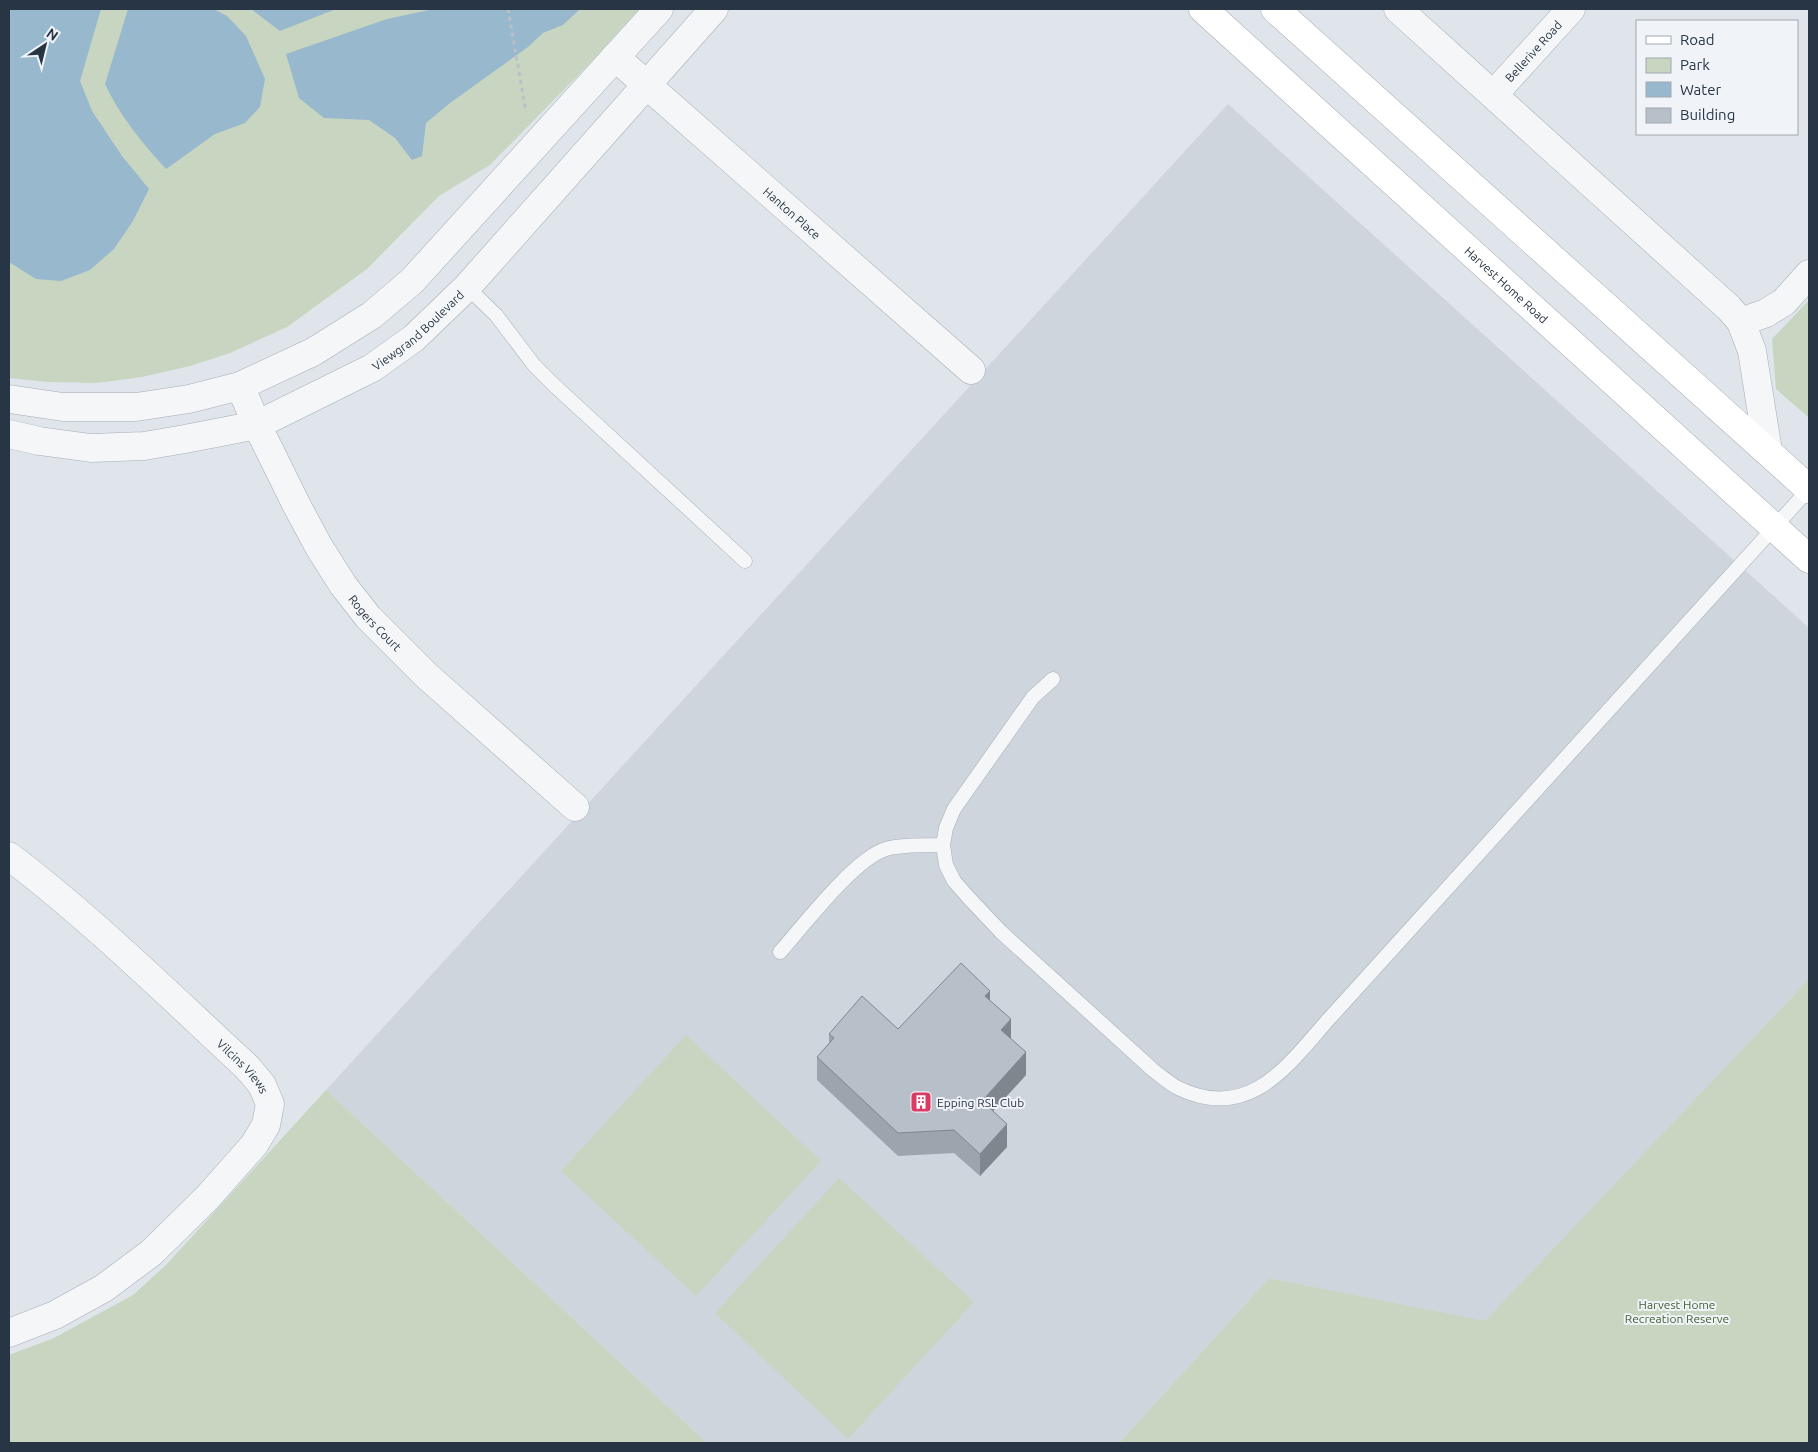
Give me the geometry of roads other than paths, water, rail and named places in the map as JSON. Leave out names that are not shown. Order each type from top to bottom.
[{"type":"street","points":[[9,399],[63,407],[136,407],[189,399],[240,386],[313,352],[372,315],[412,280],[659,9]]},
{"type":"street","name":"Viewgrand Boulevard","points":[[9,434],[39,441],[91,448],[144,446],[257,425],[372,368],[414,338],[467,288],[714,9]]},
{"type":"street","name":"Harvest Home Road","points":[[1203,9],[1809,559]]},
{"type":"street","points":[[1275,9],[1809,489]]},
{"type":"street","points":[[1398,9],[1704,284],[1741,322],[1752,351],[1768,451]]},
{"type":"street","name":"Bellerive Road","points":[[1494,94],[1571,9]]},
{"type":"street","name":"Hanton Place","points":[[616,57],[970,370]]},
{"type":"street","points":[[1741,322],[1766,313],[1784,302],[1809,274]]},
{"type":"street","name":"Rogers Court","points":[[240,386],[257,425],[319,547],[343,585],[368,616],[426,675],[575,808]]},
{"type":"street","name":"Vilcins Views","points":[[9,856],[79,913],[247,1067],[262,1085],[270,1104],[266,1125],[254,1145],[207,1198],[151,1253],[104,1288],[55,1315],[9,1333]]},
{"type":"lane","points":[[467,288],[496,315],[534,364],[555,386],[745,561]]},
{"type":"lane","points":[[1052,679],[1033,697],[954,809],[946,828],[943,846],[946,866],[954,881],[1001,932],[1153,1070],[1176,1087],[1198,1096],[1222,1098],[1241,1096],[1257,1090],[1286,1068],[1809,489]]},
{"type":"lane","points":[[780,952],[845,879],[872,856],[896,847],[943,846]]},
{"type":"water","points":[[9,9],[101,9],[80,81],[92,111],[122,156],[149,189],[133,221],[114,249],[90,270],[61,281],[36,279],[9,262]]},
{"type":"water","points":[[128,9],[214,9],[227,16],[246,36],[265,79],[260,107],[245,123],[215,134],[166,169],[132,129],[117,107],[105,84]]},
{"type":"water","points":[[251,9],[336,9],[280,31]]},
{"type":"water","points":[[434,9],[580,9],[563,25],[543,33],[528,47],[450,103],[426,123],[422,156],[412,160],[395,138],[369,120],[324,118],[299,98],[286,54],[387,19]]},
{"type":"place","name":"Epping RSL Club","points":[[921,1102]]},
{"type":"park label","name":"Harvest Home Recreation Reserve","points":[[1677,1311]]}]
